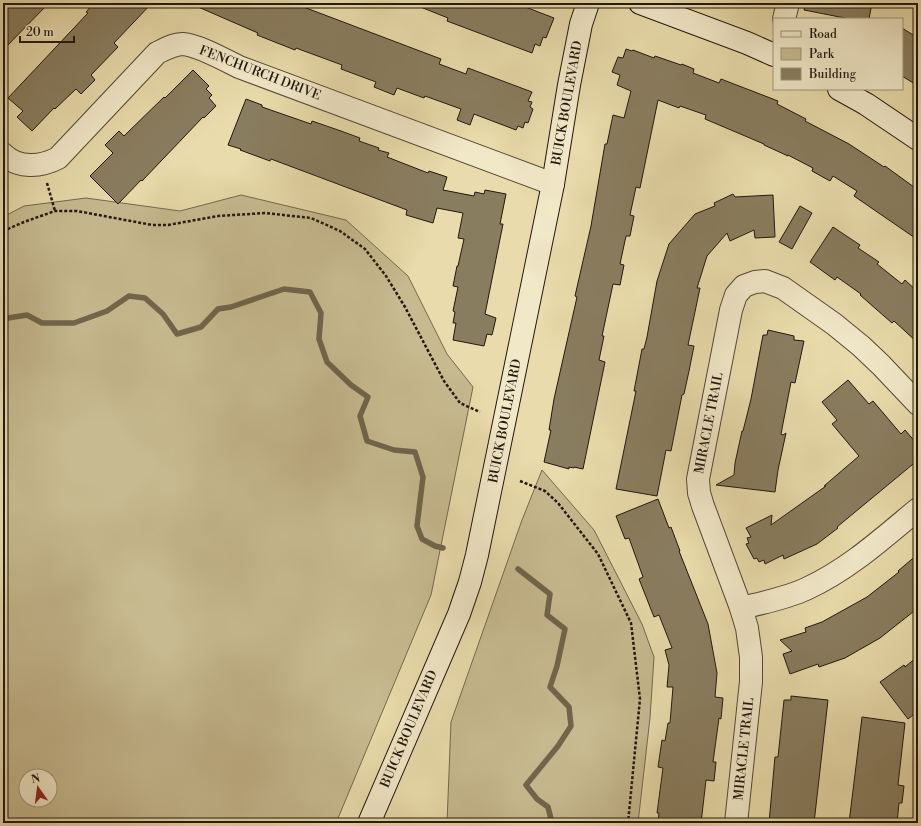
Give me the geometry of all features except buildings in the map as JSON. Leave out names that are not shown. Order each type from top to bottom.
[{"type":"street","name":"BUICK BOULEVARD","points":[[369,823],[453,627],[470,582],[485,523],[553,184],[569,85],[581,24],[588,3]]},
{"type":"street","points":[[640,3],[747,43],[773,51]]},
{"type":"street","points":[[784,18],[788,3]]},
{"type":"street","name":"FENCHURCH DRIVE","points":[[3,154],[8,158],[21,163],[35,166],[48,163],[58,158],[157,53],[171,46],[184,44],[198,48],[247,69],[553,184]]},
{"type":"street","points":[[841,90],[866,104],[918,139]]},
{"type":"street","name":"MIRACLE TRAIL","points":[[736,823],[752,670],[750,644],[741,608],[702,506],[698,479],[731,310],[736,295],[744,286],[755,282],[765,281],[783,288],[834,324],[860,346],[881,365],[918,404]]},
{"type":"street","points":[[741,608],[805,590],[830,577],[858,559],[918,509]]},
{"type":"path","points":[[47,182],[55,211]]},
{"type":"path","points":[[3,231],[55,211],[77,211],[152,225],[168,225],[218,216],[265,214],[311,218],[340,231],[365,249],[386,276],[405,307],[444,381],[460,403],[480,412]]},
{"type":"path","points":[[520,481],[545,491],[558,503],[598,554],[631,623],[640,699],[628,823]]},
{"type":"green space","points":[[241,195],[346,220],[408,276],[447,354],[473,387],[431,595],[336,823],[3,823],[3,217],[24,206],[86,198],[180,211]]},
{"type":"green space","points":[[542,470],[594,530],[642,624],[654,657],[650,718],[638,823],[447,823],[451,722],[522,520]]},
{"type":"waterway","points":[[3,321],[8,318],[27,315],[42,323],[74,323],[107,311],[129,296],[145,298],[163,314],[177,334],[201,327],[218,309],[231,307],[284,289],[310,292],[321,313],[319,339],[327,362],[351,385],[368,397],[360,416],[367,441],[394,450],[415,452],[423,477],[417,526],[422,539],[435,546],[443,548]]},
{"type":"waterway","points":[[518,569],[550,594],[547,615],[565,629],[557,666],[550,687],[569,707],[571,726],[558,746],[526,785],[537,799],[548,807],[552,823]]}]
